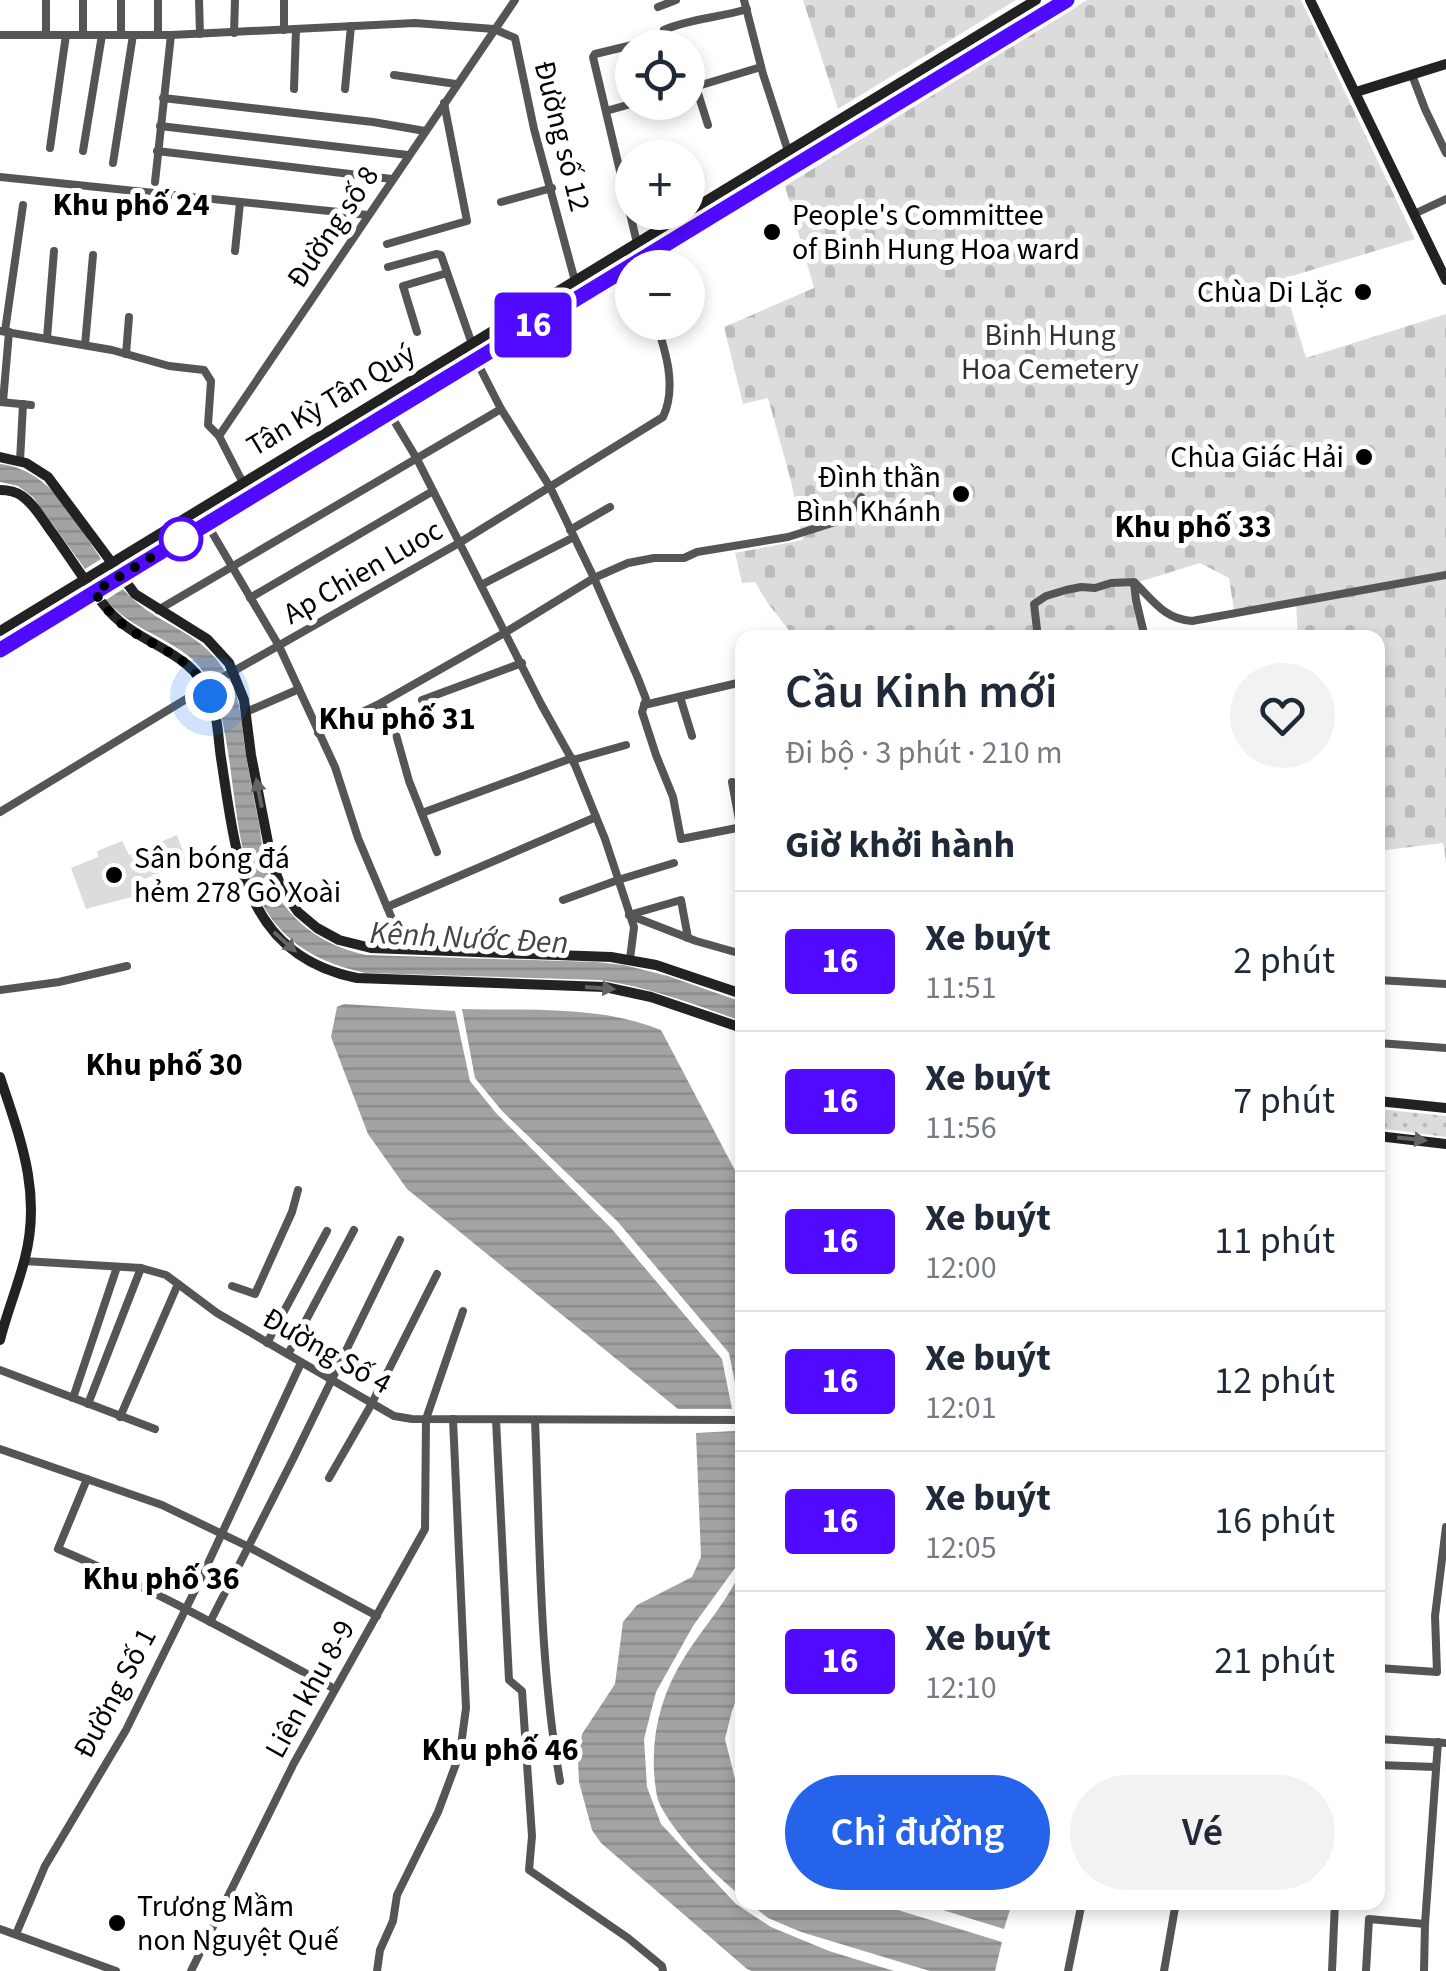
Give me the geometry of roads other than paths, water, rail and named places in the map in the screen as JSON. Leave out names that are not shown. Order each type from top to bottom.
[{"type":"main road","name":"Tân Kỳ Tân Quý","points":[[626,250],[1036,0]]},
{"type":"main road","name":"Tân Kỳ Tân Quý","points":[[661,250],[1066,0]]},
{"type":"main road","points":[[1310,0],[1445,275]]},
{"type":"main road","points":[[1356,92],[1446,64]]},
{"type":"main road","name":"Tân Kỳ Tân Quý","points":[[0,631],[615,257]]},
{"type":"main road","name":"Tân Kỳ Tân Quý","points":[[0,650],[615,278]]},
{"type":"main road","points":[[0,458],[20,461],[48,476],[134,594],[207,639],[231,672],[242,692],[272,863],[287,898],[305,918],[330,936],[362,947],[630,959],[735,992]]},
{"type":"main road","points":[[0,490],[18,494],[33,506],[107,609],[125,626],[186,662],[208,686],[246,884],[269,927],[302,957],[357,978],[616,988],[735,1026]]},
{"type":"main road","points":[[0,1077],[22,1138],[30,1210],[24,1262],[4,1305],[0,1340]]},
{"type":"main road","points":[[1385,1102],[1446,1108]]},
{"type":"main road","points":[[1385,1137],[1446,1144]]},
{"type":"street","points":[[46,0],[46,35]]},
{"type":"street","points":[[83,0],[83,35]]},
{"type":"street","points":[[120,0],[121,35]]},
{"type":"street","points":[[158,0],[158,35]]},
{"type":"street","points":[[199,0],[200,34]]},
{"type":"street","points":[[234,0],[234,32]]},
{"type":"street","points":[[284,0],[284,30]]},
{"type":"street","name":"Đường số 8","points":[[219,436],[514,0]]},
{"type":"street","points":[[658,7],[676,0]]},
{"type":"street","points":[[664,30],[698,18],[721,17],[745,5],[788,152]]},
{"type":"street","points":[[0,35],[170,35],[415,24],[494,29]]},
{"type":"street","points":[[345,89],[351,26]]},
{"type":"street","points":[[294,90],[296,29]]},
{"type":"street","name":"Đường số 12","points":[[494,29],[515,38],[534,129],[576,281]]},
{"type":"street","points":[[50,148],[66,35]]},
{"type":"street","points":[[83,152],[102,35]]},
{"type":"street","points":[[113,163],[134,35]]},
{"type":"street","points":[[155,182],[170,35]]},
{"type":"street","points":[[615,50],[594,56],[637,243]]},
{"type":"street","points":[[705,84],[761,67]]},
{"type":"street","points":[[1412,74],[1446,153]]},
{"type":"street","points":[[394,76],[456,84]]},
{"type":"street","points":[[163,98],[425,131]]},
{"type":"street","points":[[387,244],[467,221],[444,103]]},
{"type":"street","points":[[606,111],[615,108]]},
{"type":"street","points":[[705,118],[708,125]]},
{"type":"street","points":[[160,126],[408,155]]},
{"type":"street","points":[[157,151],[392,180]]},
{"type":"street","points":[[0,178],[368,215]]},
{"type":"street","points":[[501,202],[552,188]]},
{"type":"street","points":[[1414,214],[1446,199]]},
{"type":"street","points":[[235,251],[240,202]]},
{"type":"street","points":[[20,461],[27,405],[1,402],[5,331],[23,205]]},
{"type":"street","points":[[47,338],[54,251]]},
{"type":"street","points":[[388,267],[439,254],[472,344]]},
{"type":"street","points":[[85,345],[93,255]]},
{"type":"street","points":[[417,332],[404,286],[447,273]]},
{"type":"street","points":[[126,354],[129,317]]},
{"type":"street","points":[[5,331],[204,370],[211,381],[208,424],[219,436],[243,483]]},
{"type":"street","name":"Ap Chien Luoc","points":[[0,812],[231,672],[459,543],[663,417],[670,403],[670,378],[660,340]]},
{"type":"street","points":[[476,360],[550,487],[637,676],[646,699],[642,712],[673,798],[681,839],[735,828]]},
{"type":"street","points":[[382,399],[417,458],[572,759],[634,928],[630,959]]},
{"type":"street","points":[[158,610],[502,409]]},
{"type":"street","points":[[250,598],[433,490]]},
{"type":"street","points":[[318,732],[381,703],[594,578],[628,563],[684,558],[698,552],[788,538],[848,518],[861,497]]},
{"type":"street","points":[[481,585],[610,508]]},
{"type":"street","points":[[207,524],[280,646],[334,767],[358,838],[398,933],[400,950]]},
{"type":"street","points":[[1037,630],[1034,604],[1046,596],[1082,586],[1134,582],[1165,613],[1192,621],[1446,575]]},
{"type":"street","points":[[1134,582],[1143,630]]},
{"type":"street","points":[[422,700],[522,662]]},
{"type":"street","points":[[644,705],[735,684]]},
{"type":"street","points":[[246,712],[298,689]]},
{"type":"street","points":[[680,698],[692,736]]},
{"type":"street","points":[[381,703],[395,731],[409,781],[437,852]]},
{"type":"street","points":[[422,813],[572,759],[626,745]]},
{"type":"street","points":[[732,782],[735,796]]},
{"type":"street","points":[[387,907],[596,817]]},
{"type":"street","points":[[563,900],[674,863]]},
{"type":"street","points":[[629,915],[681,900],[688,938]]},
{"type":"street","points":[[629,915],[735,952]]},
{"type":"street","points":[[0,990],[127,966]]},
{"type":"street","points":[[1385,980],[1446,984]]},
{"type":"street","points":[[1385,1044],[1446,1048]]},
{"type":"street","points":[[232,1286],[254,1294],[292,1212],[298,1190]]},
{"type":"street","points":[[288,1354],[354,1230]]},
{"type":"street","points":[[267,1343],[327,1231]]},
{"type":"street","points":[[210,1622],[400,1240]]},
{"type":"street","name":"Đường Số 4","points":[[24,1262],[141,1268],[166,1276],[217,1313],[394,1416],[735,1420]]},
{"type":"street","points":[[73,1398],[116,1267]]},
{"type":"street","points":[[88,1404],[141,1268]]},
{"type":"street","points":[[329,1478],[438,1274]]},
{"type":"street","points":[[120,1416],[178,1284]]},
{"type":"street","name":"Liên khu 8-9","points":[[191,1971],[272,1804],[425,1529],[426,1419],[463,1311]]},
{"type":"street","name":"Đường Số 1","points":[[16,1934],[45,1866],[126,1730],[301,1363]]},
{"type":"street","points":[[0,1370],[155,1429]]},
{"type":"street","points":[[377,1971],[397,1895],[438,1812],[460,1753],[466,1708],[453,1419]]},
{"type":"street","points":[[496,1420],[509,1680],[522,1691],[532,1836],[530,1870],[628,1938],[663,1971]]},
{"type":"street","points":[[536,1420],[544,1651],[549,1723],[560,1781]]},
{"type":"street","points":[[0,1448],[162,1504],[377,1616]]},
{"type":"street","points":[[87,1479],[58,1550],[185,1609],[335,1689]]},
{"type":"street","points":[[1385,1668],[1437,1672],[1441,1646],[1436,1610],[1446,1527]]},
{"type":"street","points":[[1385,1740],[1442,1743],[1436,1767],[1424,1971]]},
{"type":"street","points":[[1385,1765],[1436,1767]]},
{"type":"street","points":[[1068,1971],[1080,1910]]},
{"type":"street","points":[[1164,1971],[1175,1910]]},
{"type":"street","points":[[1332,1971],[1335,1910]]},
{"type":"street","points":[[1366,1971],[1370,1918],[1425,1924]]},
{"type":"street","points":[[0,1928],[116,1971]]},
{"type":"place","name":"People's Committee of Binh Hung Hoa ward","points":[[772,232]]},
{"type":"place","name":"Chùa Di Lặc","points":[[1363,292]]},
{"type":"place","name":"Chùa Giác Hải","points":[[1364,457]]},
{"type":"place","name":"Đình thần Bình Khánh","points":[[961,494]]},
{"type":"place","name":"Sân bóng đá hẻm 278 Gò Xoài","points":[[114,875]]},
{"type":"place","name":"Trương Mầm non Nguyệt Quế","points":[[117,1923]]},
{"type":"district","name":"Khu phố 24","points":[[131,205]]},
{"type":"district","name":"Khu phố 33","points":[[1193,527]]},
{"type":"district","name":"Khu phố 31","points":[[397,719]]},
{"type":"district","name":"Khu phố 30","points":[[164,1065]]},
{"type":"district","name":"Khu phố 36","points":[[161,1579]]},
{"type":"district","name":"Khu phố 46","points":[[500,1750]]},
{"type":"park label","name":"Binh Hung Hoa Cemetery","points":[[1050,352]]},
{"type":"water label","name":"Kênh Nước Đen","points":[[469,938]]}]
